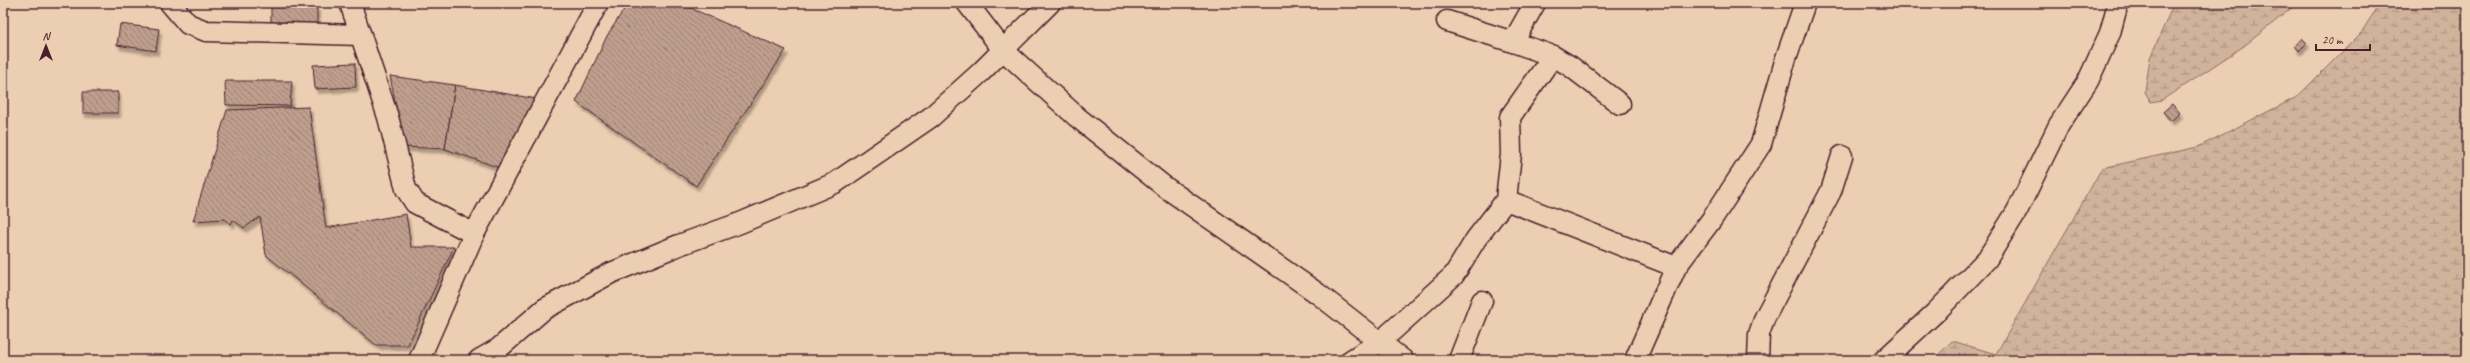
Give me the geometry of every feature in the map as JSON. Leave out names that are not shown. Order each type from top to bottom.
[{"type":"street","points":[[170,3],[188,24],[206,31],[361,35]]},
{"type":"street","points":[[350,3],[388,117],[406,189],[415,203],[474,234]]},
{"type":"street","points":[[419,360],[474,234],[598,3]]},
{"type":"street","points":[[967,3],[1003,50],[1077,117],[1165,187],[1317,293],[1404,360]]},
{"type":"street","points":[[479,360],[498,349],[544,309],[611,273],[679,245],[740,223],[835,183],[931,117],[1003,50],[1050,3]]},
{"type":"street","points":[[1513,42],[1535,3]]},
{"type":"street","points":[[1635,360],[1654,312],[1676,267],[1712,219],[1761,144],[1786,58],[1805,3]]},
{"type":"street","points":[[1884,360],[1937,312],[1990,253],[2017,211],[2058,126],[2088,81],[2110,33],[2118,3]]},
{"type":"street","points":[[1447,21],[1553,56],[1570,66],[1620,104]]},
{"type":"street","points":[[1351,360],[1380,342],[1454,275],[1476,239],[1506,200],[1511,154],[1510,117],[1553,56]]},
{"type":"street","points":[[1758,360],[1760,334],[1765,317],[1831,191],[1842,156]]},
{"type":"street","points":[[1506,200],[1676,267]]},
{"type":"street","points":[[1459,360],[1482,301]]},
{"type":"green space","points":[[2174,3],[2298,3],[2244,46],[2162,100],[2151,102],[2145,92],[2150,58]]},
{"type":"green space","points":[[2380,3],[2467,3],[2467,360],[1933,360],[1952,341],[1996,354],[2102,168],[2198,147],[2297,97],[2361,33]]},
{"type":"building","points":[[628,3],[679,3],[786,50],[696,186],[576,102],[607,36]]},
{"type":"building","points":[[271,7],[317,7],[317,29],[271,29]]},
{"type":"building","points":[[120,24],[159,29],[156,51],[117,45]]},
{"type":"building","points":[[2302,38],[2307,43],[2299,51],[2295,46]]},
{"type":"building","points":[[355,63],[356,87],[315,89],[313,65]]},
{"type":"building","points":[[390,76],[455,85],[445,149],[404,147]]},
{"type":"building","points":[[225,81],[292,81],[290,106],[226,105]]},
{"type":"building","points":[[455,85],[537,99],[503,169],[445,149]]},
{"type":"building","points":[[83,92],[118,92],[118,113],[83,113]]},
{"type":"building","points":[[2172,104],[2180,113],[2171,121],[2163,112]]},
{"type":"building","points":[[309,107],[326,228],[406,214],[411,247],[454,247],[408,345],[376,345],[266,255],[260,217],[244,228],[233,220],[231,224],[225,219],[193,221],[227,110]]}]
